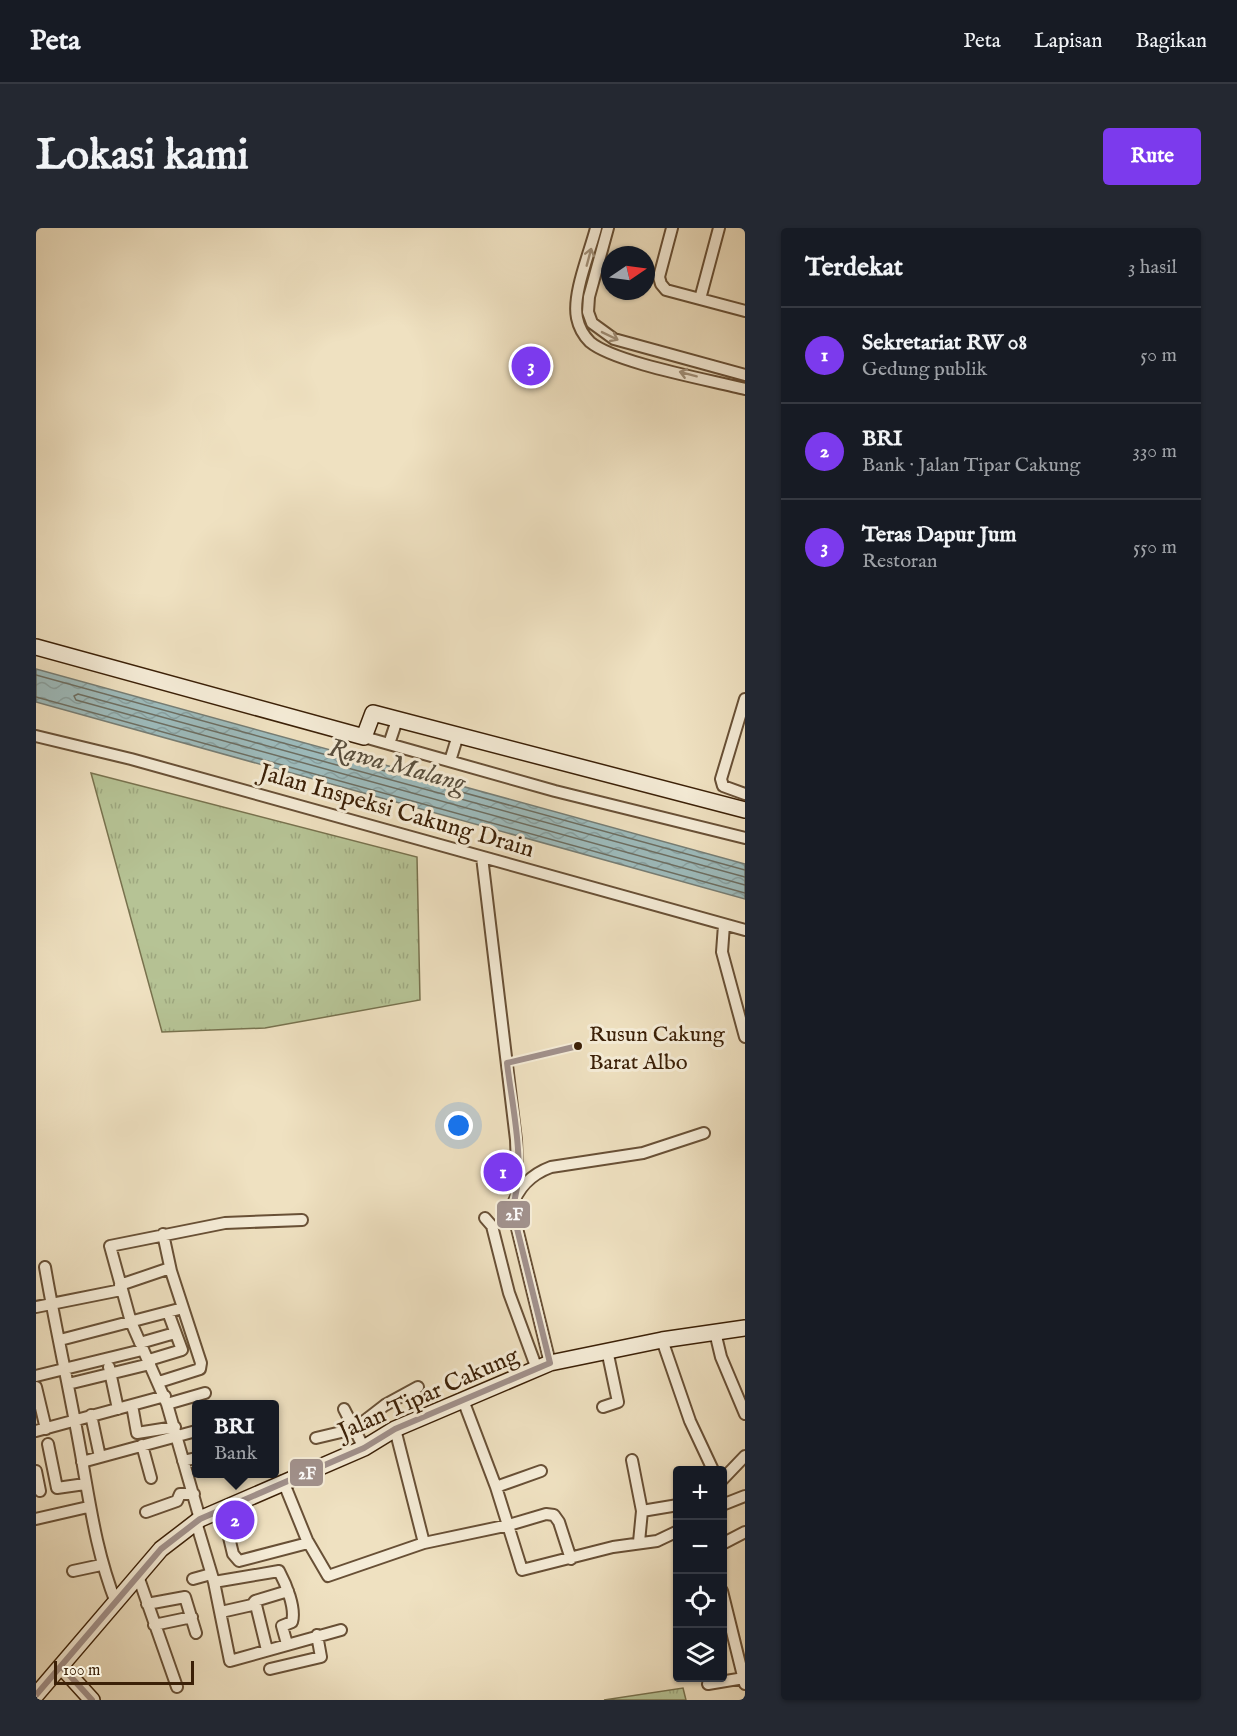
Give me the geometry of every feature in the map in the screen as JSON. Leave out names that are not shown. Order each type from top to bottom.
[{"type":"street","points":[[596,228],[577,298],[576,316],[580,331],[611,354],[745,389]]},
{"type":"street","points":[[608,228],[589,297],[588,312],[592,322],[614,339],[745,375]]},
{"type":"street","points":[[672,228],[659,277],[666,290],[745,311]]},
{"type":"street","points":[[700,299],[719,228]]},
{"type":"street","points":[[36,646],[555,791],[745,838]]},
{"type":"street","points":[[745,699],[722,780],[723,786],[745,794]]},
{"type":"street","points":[[364,737],[371,713],[745,810]]},
{"type":"street","points":[[389,744],[397,720]]},
{"type":"street","points":[[450,761],[458,735]]},
{"type":"street","name":"Jalan Inspeksi Cakung Drain","points":[[36,736],[131,759],[745,930]]},
{"type":"street","points":[[482,857],[514,1119],[518,1192],[512,1208],[544,1366]]},
{"type":"street","points":[[724,925],[722,952],[745,1037]]},
{"type":"street","points":[[518,1192],[539,1171],[551,1167],[642,1154],[704,1133]]},
{"type":"street","points":[[485,1218],[492,1226],[509,1293],[544,1366]]},
{"type":"street","points":[[302,1220],[225,1223],[110,1246],[131,1322],[159,1382],[176,1431],[194,1494],[230,1661],[341,1630]]},
{"type":"street","points":[[159,1382],[201,1366],[170,1268],[163,1234]]},
{"type":"street","points":[[45,1267],[82,1462],[88,1507],[101,1565],[116,1603]]},
{"type":"street","points":[[36,1306],[120,1287],[170,1268]]},
{"type":"street","points":[[60,1340],[183,1308]]},
{"type":"street","points":[[68,1384],[110,1374],[182,1350],[168,1312]]},
{"type":"street","name":"Jalan Tipar Cakung","points":[[36,1695],[161,1549],[198,1521],[222,1508],[364,1448],[395,1430],[544,1366],[607,1350],[745,1328]]},
{"type":"street","points":[[715,1332],[721,1357],[745,1414]]},
{"type":"street","points":[[36,1377],[107,1358],[176,1333]]},
{"type":"street","points":[[662,1340],[693,1429],[711,1466]]},
{"type":"street","points":[[603,1407],[618,1402],[607,1350]]},
{"type":"street","points":[[107,1358],[118,1409]]},
{"type":"street","points":[[36,1387],[41,1430],[132,1405],[205,1393]]},
{"type":"street","points":[[316,1438],[354,1429],[385,1405],[418,1387]]},
{"type":"street","points":[[463,1400],[496,1487],[522,1570],[639,1542],[657,1541],[673,1533]]},
{"type":"street","points":[[132,1405],[137,1433],[192,1431]]},
{"type":"street","points":[[344,1409],[364,1448]]},
{"type":"street","points":[[91,1415],[100,1457]]},
{"type":"street","points":[[395,1430],[412,1489],[423,1543]]},
{"type":"street","points":[[82,1462],[142,1445],[176,1431]]},
{"type":"street","points":[[48,1444],[57,1488],[85,1484]]},
{"type":"street","points":[[142,1445],[151,1478]]},
{"type":"street","points":[[727,1476],[745,1456]]},
{"type":"street","points":[[183,1461],[192,1459]]},
{"type":"street","points":[[632,1461],[642,1511],[639,1542]]},
{"type":"street","points":[[36,1471],[40,1491]]},
{"type":"street","points":[[496,1487],[541,1471]]},
{"type":"street","points":[[283,1481],[308,1543],[328,1576],[423,1543],[509,1525],[546,1514],[554,1515],[559,1522],[572,1559]]},
{"type":"street","points":[[146,1512],[177,1501],[180,1494],[194,1494]]},
{"type":"street","points":[[727,1502],[745,1496]]},
{"type":"street","points":[[642,1511],[673,1506]]},
{"type":"street","points":[[36,1519],[88,1507]]},
{"type":"street","points":[[222,1508],[233,1554],[239,1561],[308,1543]]},
{"type":"street","points":[[727,1543],[745,1532]]},
{"type":"street","points":[[73,1571],[101,1565]]},
{"type":"street","points":[[193,1579],[276,1570],[281,1574],[288,1591],[293,1618],[292,1622],[282,1626],[287,1644]]},
{"type":"street","points":[[138,1576],[177,1687]]},
{"type":"street","points":[[221,1612],[252,1605],[255,1601],[288,1591]]},
{"type":"street","points":[[147,1604],[185,1597],[196,1633]]},
{"type":"street","points":[[255,1601],[267,1650]]},
{"type":"street","points":[[708,1684],[744,1681],[741,1648],[727,1604]]},
{"type":"street","points":[[154,1625],[192,1617]]},
{"type":"street","points":[[270,1669],[321,1657],[317,1635]]},
{"type":"street","points":[[61,1666],[92,1700]]},
{"type":"green space","points":[[91,773],[417,857],[420,1000],[265,1028],[162,1032]]},
{"type":"green space","points":[[683,1688],[686,1700],[604,1700]]},
{"type":"water","points":[[36,669],[745,864],[745,899],[36,702]]},
{"type":"transit line","name":"2F","points":[[507,1063],[578,1046]]},
{"type":"transit line","name":"2F","points":[[507,1063],[518,1156],[518,1175],[512,1208],[550,1363]]},
{"type":"transit line","name":"2F","points":[[36,1695],[161,1549],[200,1519],[364,1448],[395,1429],[550,1363]]},
{"type":"transit line","name":"2F","points":[[61,1666],[92,1700]]},
{"type":"place","name":"Teras Dapur Jum","points":[[531,366]]},
{"type":"place","name":"Rusun Cakung Barat Albo","points":[[578,1046]]},
{"type":"place","name":"Sekretariat RW 08","points":[[503,1172]]},
{"type":"place","name":"BRI","points":[[235,1520]]},
{"type":"water label","name":"Rawa Malang","points":[[397,764]]}]
